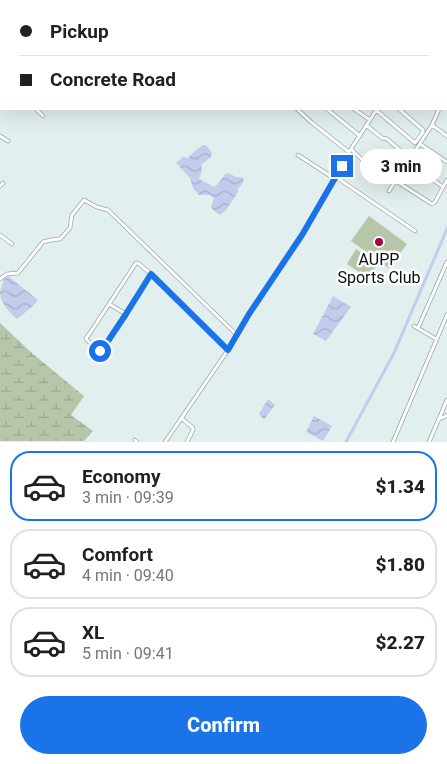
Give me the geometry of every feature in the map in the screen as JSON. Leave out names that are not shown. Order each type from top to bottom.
[{"type":"street","points":[[37,110],[43,116]]},
{"type":"street","points":[[298,110],[383,180]]},
{"type":"street","points":[[328,110],[360,136]]},
{"type":"street","points":[[355,110],[370,120]]},
{"type":"street","points":[[167,441],[302,235],[350,151],[376,110]]},
{"type":"street","points":[[378,110],[415,143],[423,130],[400,110]]},
{"type":"street","points":[[389,191],[432,125],[439,110]]},
{"type":"street","points":[[366,125],[382,138],[387,139],[409,161],[443,187]]},
{"type":"street","points":[[432,125],[447,136]]},
{"type":"street","points":[[0,136],[8,141]]},
{"type":"street","points":[[420,144],[447,162]]},
{"type":"street","points":[[298,155],[415,231]]},
{"type":"street","points":[[396,181],[432,204],[447,180]]},
{"type":"street","points":[[0,279],[5,274],[16,274],[19,272],[43,242],[60,239],[70,228],[72,215],[84,200],[108,210],[237,335]]},
{"type":"street","points":[[0,235],[12,244]]},
{"type":"street","points":[[436,339],[416,327],[435,291],[447,262]]},
{"type":"street","points":[[151,274],[102,350],[99,351],[86,339],[136,263],[139,263],[151,274],[228,350]]},
{"type":"street","points":[[109,304],[126,314]]},
{"type":"street","points":[[394,442],[447,315]]},
{"type":"street","points":[[429,442],[447,400]]},
{"type":"street","points":[[439,418],[447,415]]},
{"type":"street","points":[[181,418],[193,428],[187,442]]},
{"type":"green space","name":"AUPP Sports Club","points":[[369,216],[407,244],[389,268],[351,241]]},
{"type":"green space","points":[[356,249],[378,264],[368,278],[347,264]]},
{"type":"green space","points":[[0,323],[33,354],[84,396],[71,415],[93,431],[84,441],[0,441]]},
{"type":"water","points":[[203,145],[206,145],[212,153],[211,157],[201,165],[202,170],[199,179],[214,187],[226,173],[243,178],[244,181],[226,210],[220,215],[212,208],[214,198],[210,195],[199,195],[193,188],[190,178],[176,163],[183,157],[188,158]]},
{"type":"water","points":[[8,276],[38,300],[17,319],[11,314],[0,296],[3,280]]},
{"type":"water","points":[[333,296],[351,307],[326,341],[313,334]]},
{"type":"water","points":[[268,399],[275,405],[264,420],[259,414]]},
{"type":"water","points":[[314,416],[332,426],[323,441],[306,432]]},
{"type":"waterway","points":[[346,442],[394,353],[447,228]]},
{"type":"place","name":"AUPP Sports Club","points":[[379,242]]},
{"type":"route","points":[[100,351],[151,274],[228,350],[249,314],[302,235],[342,166]]}]
